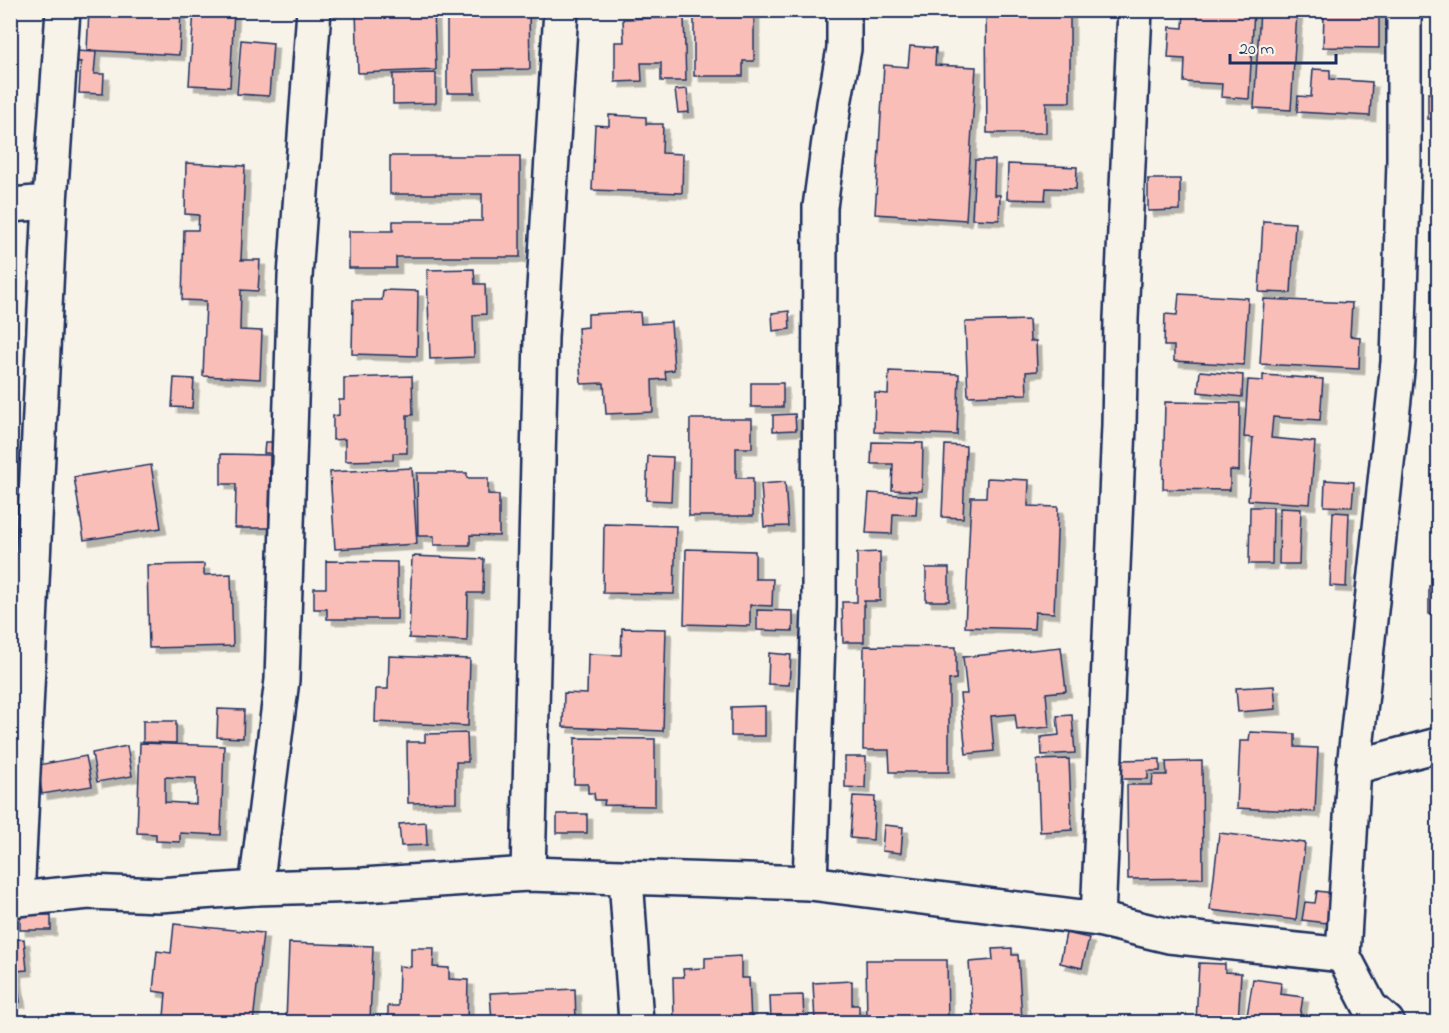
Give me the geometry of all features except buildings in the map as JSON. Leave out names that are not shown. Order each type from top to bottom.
[{"type":"street","points":[[63,10],[50,202],[14,899],[89,892],[159,895],[528,874],[810,883],[1098,919],[1169,936],[1342,955]]},
{"type":"street","points":[[256,888],[282,680],[295,277],[314,10]]},
{"type":"street","points":[[528,874],[541,337],[561,10]]},
{"type":"street","points":[[810,883],[819,608],[820,207],[844,49],[844,10]]},
{"type":"street","points":[[1098,919],[1135,10]]},
{"type":"street","points":[[1387,1023],[1370,1007],[1342,955],[1354,767],[1398,362],[1404,160],[1404,10]]},
{"type":"street","points":[[10,205],[50,202]]},
{"type":"street","points":[[1354,767],[1438,745]]},
{"type":"street","points":[[626,878],[636,1023]]}]
